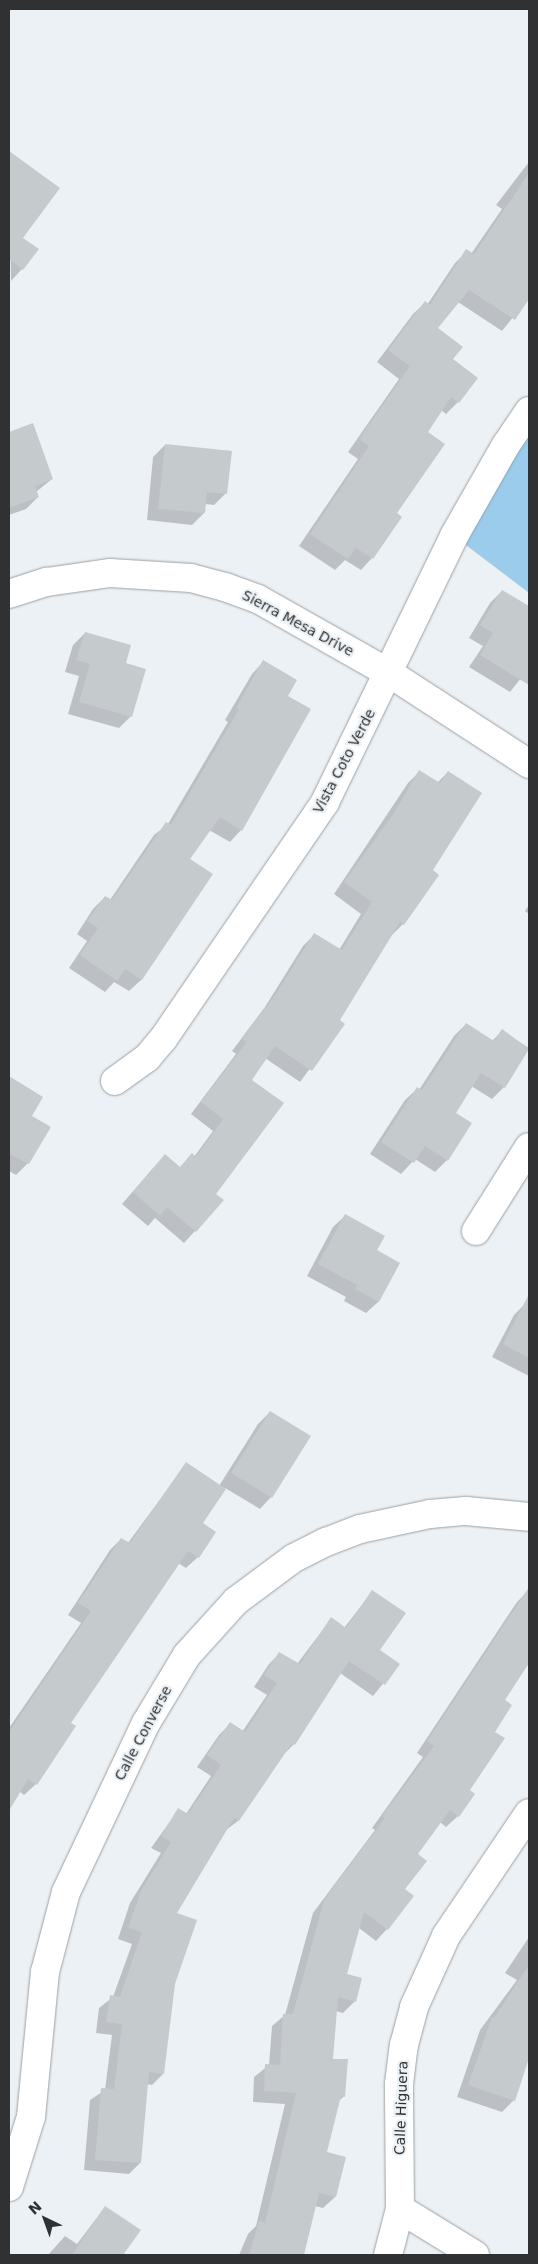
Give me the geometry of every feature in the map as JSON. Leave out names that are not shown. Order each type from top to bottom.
[{"type":"street","name":"Vista Coto Verde","points":[[115,1081],[147,1058],[163,1039],[325,802],[389,673],[414,615],[460,525],[529,411]]},
{"type":"street","name":"Sierra Mesa Drive","points":[[9,594],[48,582],[110,573],[191,578],[258,599],[389,673],[529,764]]},
{"type":"street","points":[[476,1231],[529,1147]]},
{"type":"street","name":"Calle Converse","points":[[9,2187],[31,2117],[45,1972],[66,1892],[146,1723],[187,1655],[236,1601],[279,1568],[326,1542],[377,1524],[430,1514],[466,1511],[529,1518]]},
{"type":"street","name":"Calle Higuera","points":[[388,2255],[400,2209],[400,2084],[404,2045],[414,2007],[446,1936],[529,1813]]},
{"type":"street","points":[[400,2209],[475,2255]]},
{"type":"shaded area","points":[[529,411],[529,593],[454,536]]},
{"type":"building","points":[[9,151],[60,188],[23,238],[39,249],[23,270],[9,259]]},
{"type":"building","points":[[529,173],[529,299],[515,320],[469,290],[438,328],[463,347],[453,359],[478,378],[459,403],[451,397],[428,432],[445,444],[397,513],[402,517],[373,559],[356,548],[348,559],[310,534],[369,446],[359,439],[410,366],[388,350],[425,301],[430,305],[466,249],[474,254]]},
{"type":"building","points":[[33,423],[53,479],[35,486],[39,497],[9,508],[9,432]]},
{"type":"building","points":[[165,444],[232,451],[227,494],[207,492],[205,513],[158,509]]},
{"type":"building","points":[[502,590],[529,606],[529,685],[480,655],[493,633],[480,625]]},
{"type":"building","points":[[85,632],[131,645],[126,663],[146,669],[132,717],[79,702],[90,664],[76,660]]},
{"type":"building","points":[[263,660],[297,680],[288,696],[311,709],[242,831],[220,817],[190,859],[213,874],[142,980],[125,969],[117,981],[80,955],[98,928],[87,921],[105,896],[112,900],[166,822],[171,825],[239,709],[236,708]]},
{"type":"building","points":[[419,770],[440,783],[448,771],[482,793],[433,870],[439,875],[404,925],[400,922],[340,1020],[345,1024],[312,1071],[275,1046],[252,1080],[284,1103],[216,1194],[224,1200],[196,1232],[167,1207],[160,1216],[133,1192],[165,1154],[180,1167],[192,1153],[196,1157],[223,1119],[201,1102],[247,1042],[242,1039],[276,994],[314,933],[342,950],[372,902],[344,882],[394,813]]},
{"type":"building","points":[[466,1023],[494,1041],[502,1029],[529,1049],[505,1088],[481,1073],[456,1113],[472,1123],[448,1161],[425,1146],[414,1163],[381,1142],[417,1087],[422,1090]]},
{"type":"building","points":[[9,1076],[43,1097],[32,1116],[51,1127],[29,1164],[9,1154]]},
{"type":"building","points":[[345,1214],[385,1236],[377,1250],[400,1263],[379,1302],[355,1289],[357,1285],[318,1264]]},
{"type":"building","points":[[529,1294],[529,1358],[503,1344]]},
{"type":"building","points":[[270,1411],[311,1436],[272,1498],[231,1473]]},
{"type":"building","points":[[186,1462],[226,1489],[203,1523],[216,1532],[199,1558],[188,1551],[71,1723],[76,1726],[37,1785],[28,1779],[9,1811],[9,1732],[91,1611],[78,1603],[121,1538],[130,1543]]},
{"type":"building","points":[[529,1587],[529,1663],[505,1700],[512,1705],[495,1732],[505,1738],[470,1790],[475,1794],[459,1817],[450,1810],[418,1854],[427,1861],[405,1889],[414,1896],[388,1930],[364,1912],[347,1974],[362,1978],[356,2002],[338,1997],[333,2059],[348,2059],[345,2097],[341,2096],[327,2152],[346,2157],[336,2197],[319,2193],[304,2255],[249,2255],[259,2221],[265,2223],[296,2093],[264,2091],[265,2064],[280,2065],[283,2014],[293,2014],[324,1900],[385,1818],[382,1816],[434,1746],[427,1741]]},
{"type":"building","points":[[372,1590],[406,1613],[380,1650],[400,1664],[385,1685],[349,1661],[295,1745],[292,1743],[239,1821],[234,1818],[177,1913],[197,1920],[175,1984],[164,2074],[149,2072],[141,2163],[95,2160],[101,2088],[114,2089],[122,2024],[106,2022],[110,1995],[120,1997],[142,1932],[128,1928],[141,1891],[171,1842],[161,1836],[178,1808],[188,1814],[221,1765],[207,1755],[230,1722],[245,1732],[277,1683],[264,1675],[279,1652],[300,1664],[331,1617],[346,1628]]},
{"type":"building","points":[[529,1965],[529,2058],[515,2101],[468,2085],[492,2017],[494,2018]]},
{"type":"building","points":[[105,2206],[141,2230],[123,2255],[72,2255]]}]
